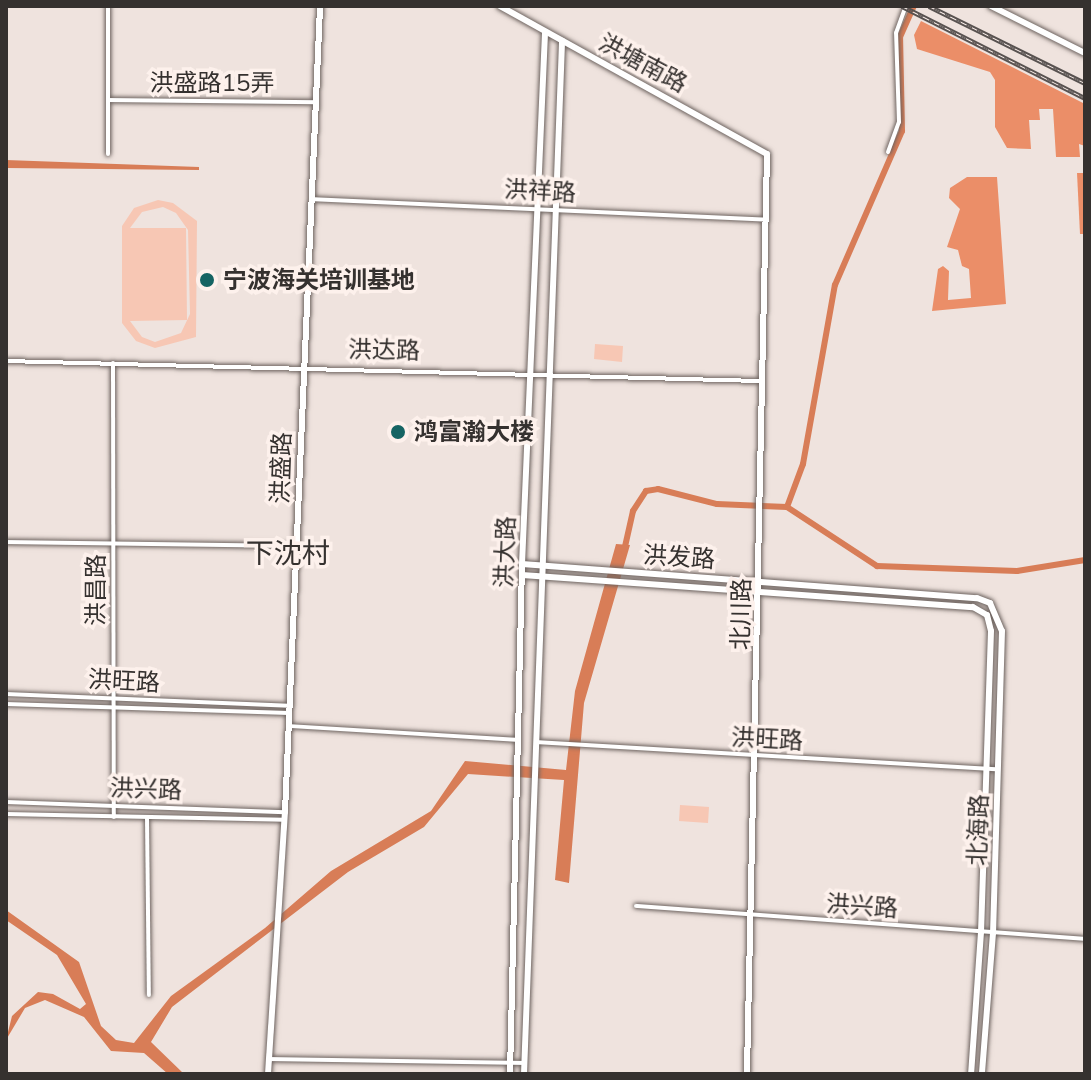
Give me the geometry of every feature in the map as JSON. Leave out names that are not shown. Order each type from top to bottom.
[{"type":"main road","name":"洪盛路","points":[[268,1074],[285,816],[320,6]]},
{"type":"main road","name":"洪塘南路","points":[[500,6],[767,154]]},
{"type":"main road","points":[[991,6],[1085,53]]},
{"type":"main road","name":"洪大路","points":[[510,1074],[522,564],[545,32]]},
{"type":"main road","name":"洪大路","points":[[524,1074],[539,565],[562,41]]},
{"type":"main road","name":"北川路","points":[[747,1074],[757,757],[767,154]]},
{"type":"main road","name":"洪发路","points":[[522,564],[977,598]]},
{"type":"main road","name":"洪发路","points":[[522,575],[973,607]]},
{"type":"main road","name":"北海路","points":[[977,598],[990,603],[1001,622],[993,933],[982,1074]]},
{"type":"main road","name":"北海路","points":[[971,1074],[981,932],[991,631],[987,615],[973,607]]},
{"type":"street","points":[[108,6],[108,154]]},
{"type":"street","points":[[888,152],[899,122],[896,33],[906,6]]},
{"type":"street","name":"洪盛路15弄","points":[[108,100],[316,102]]},
{"type":"street","name":"洪祥路","points":[[311,199],[767,220]]},
{"type":"street","name":"洪达路","points":[[6,361],[530,371],[761,381]]},
{"type":"street","name":"洪昌路","points":[[113,363],[114,817]]},
{"type":"street","points":[[6,542],[297,546]]},
{"type":"street","name":"洪旺路","points":[[6,694],[289,710]]},
{"type":"street","name":"洪旺路","points":[[6,704],[289,710]]},
{"type":"street","points":[[289,726],[518,740]]},
{"type":"street","name":"洪旺路","points":[[534,742],[998,769]]},
{"type":"street","name":"洪兴路","points":[[6,802],[285,816]]},
{"type":"street","name":"洪兴路","points":[[6,814],[285,816]]},
{"type":"street","points":[[147,817],[149,995]]},
{"type":"street","name":"洪兴路","points":[[636,906],[752,917],[1085,939]]},
{"type":"street","points":[[269,1059],[525,1063]]},
{"type":"shaded area","points":[[921,21],[1085,104],[1085,146],[1079,144],[1080,157],[1056,157],[1053,109],[1039,109],[1040,120],[1029,120],[1031,149],[1007,148],[995,127],[995,80],[990,72],[917,49],[914,35]]},
{"type":"shaded area","points":[[6,160],[199,167],[199,170],[6,168]]},
{"type":"shaded area","points":[[1077,173],[1085,173],[1085,234],[1080,234]]},
{"type":"shaded area","points":[[967,177],[997,177],[1006,304],[932,311],[938,269],[943,266],[949,271],[948,300],[971,298],[969,269],[962,266],[958,250],[947,247],[960,209],[949,198],[950,188]]},
{"type":"shaded area","points":[[158,200],[173,203],[197,221],[196,337],[155,348],[136,341],[122,323],[122,226],[134,208]],"holes":[[[163,207],[176,213],[188,230],[190,314],[181,333],[155,342],[142,337],[130,321],[187,320],[186,228],[130,228],[142,212]]]},
{"type":"shaded area","points":[[595,344],[623,346],[622,362],[594,359]]},
{"type":"shaded area","points":[[616,544],[630,545],[584,703],[569,883],[555,880],[564,780],[468,774],[424,827],[348,872],[172,1007],[151,1042],[184,1074],[168,1074],[144,1053],[111,1051],[84,1017],[45,1000],[25,1008],[6,1040],[12,1016],[38,992],[53,994],[80,1009],[86,1004],[57,955],[6,920],[6,910],[79,962],[101,1026],[116,1040],[134,1043],[171,996],[265,928],[331,871],[431,811],[465,761],[566,770],[575,691]]},
{"type":"shaded area","points":[[680,805],[709,807],[708,823],[679,821]]},
{"type":"waterway","points":[[787,507],[803,464],[835,285],[902,131],[900,37],[914,6]]},
{"type":"waterway","points":[[624,551],[633,511],[646,491],[658,489],[717,504],[787,507],[877,566],[1017,571],[1085,560]]},
{"type":"railway","points":[[902,6],[1085,98]]},
{"type":"railway","points":[[929,6],[1085,83]]},
{"type":"place","name":"宁波海关培训基地","points":[[207,280]]},
{"type":"place","name":"鸿富瀚大楼","points":[[398,432]]},
{"type":"district","name":"下沈村","points":[[288,553]]}]
